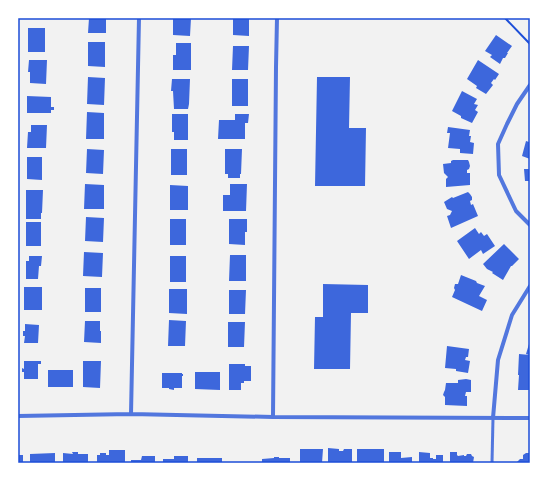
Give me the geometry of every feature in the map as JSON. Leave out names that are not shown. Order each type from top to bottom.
[{"type":"street","points":[[131,414],[139,18]]},
{"type":"street","points":[[273,417],[277,18]]},
{"type":"street","points":[[530,85],[506,124],[498,144],[499,175],[516,212],[530,225]]},
{"type":"street","points":[[493,418],[498,360],[512,315],[530,286]]},
{"type":"street","points":[[18,416],[131,414],[273,417],[530,418]]},
{"type":"lane","points":[[492,463],[493,418]]},
{"type":"path","points":[[505,18],[530,44]]},
{"type":"building","points":[[89,18],[106,18],[106,33],[88,33]]},
{"type":"building","points":[[173,18],[191,18],[190,36],[173,35]]},
{"type":"building","points":[[233,18],[249,18],[249,36],[233,35]]},
{"type":"building","points":[[28,28],[45,28],[45,52],[28,52]]},
{"type":"building","points":[[496,35],[512,46],[500,64],[490,57],[492,55],[485,51]]},
{"type":"building","points":[[88,42],[105,42],[105,67],[88,66]]},
{"type":"building","points":[[176,43],[191,43],[191,70],[173,70],[173,55],[176,55]]},
{"type":"building","points":[[233,46],[249,46],[248,70],[232,70]]},
{"type":"building","points":[[29,60],[47,60],[46,84],[30,83],[30,72],[28,72]]},
{"type":"building","points":[[478,60],[499,74],[491,83],[493,85],[486,94],[476,88],[477,86],[467,79]]},
{"type":"building","points":[[88,77],[105,78],[104,105],[87,104]]},
{"type":"building","points":[[317,77],[350,77],[349,128],[366,128],[365,186],[315,186]]},
{"type":"building","points":[[172,79],[190,79],[188,109],[174,109],[173,91],[171,91]]},
{"type":"building","points":[[232,79],[248,79],[248,106],[232,106]]},
{"type":"building","points":[[462,91],[477,99],[474,104],[478,105],[475,110],[478,112],[472,123],[461,118],[461,116],[452,111]]},
{"type":"building","points":[[27,96],[51,97],[51,107],[54,107],[54,110],[51,110],[51,113],[27,113]]},
{"type":"building","points":[[87,112],[104,113],[104,139],[86,139]]},
{"type":"building","points":[[172,114],[188,114],[188,140],[174,140],[174,132],[172,132]]},
{"type":"building","points":[[235,114],[249,114],[248,123],[245,123],[245,139],[218,139],[219,120],[235,120]]},
{"type":"building","points":[[31,125],[47,125],[46,148],[27,148],[28,132],[31,132]]},
{"type":"building","points":[[448,127],[470,130],[470,142],[474,143],[473,154],[460,153],[460,149],[448,148],[450,133],[447,133]]},
{"type":"building","points":[[530,139],[530,159],[522,156],[526,141],[529,142]]},
{"type":"building","points":[[87,149],[104,150],[103,174],[86,173]]},
{"type":"building","points":[[171,149],[187,149],[187,175],[171,175]]},
{"type":"building","points":[[225,149],[242,149],[240,178],[228,178],[228,174],[225,174]]},
{"type":"building","points":[[27,157],[42,157],[42,180],[27,179]]},
{"type":"building","points":[[453,160],[468,160],[470,166],[467,173],[470,173],[470,185],[446,187],[446,179],[448,177],[444,173],[443,164],[451,163]]},
{"type":"building","points":[[524,169],[530,169],[530,181],[525,181]]},
{"type":"building","points":[[85,184],[104,185],[104,209],[84,209]]},
{"type":"building","points":[[230,184],[247,184],[246,211],[223,211],[223,195],[230,195]]},
{"type":"building","points":[[170,185],[188,186],[188,210],[170,210]]},
{"type":"building","points":[[26,190],[43,190],[41,219],[26,219]]},
{"type":"building","points":[[468,192],[472,197],[472,200],[470,201],[471,205],[473,204],[478,216],[451,228],[447,216],[450,215],[452,211],[447,209],[444,202],[452,197],[453,198]]},
{"type":"building","points":[[86,217],[104,218],[103,242],[85,241]]},
{"type":"building","points":[[170,219],[186,219],[186,245],[170,245]]},
{"type":"building","points":[[229,219],[247,219],[245,245],[229,244]]},
{"type":"building","points":[[26,222],[41,222],[41,246],[26,246]]},
{"type":"building","points":[[475,228],[479,234],[481,232],[484,236],[487,234],[495,246],[483,254],[481,250],[469,259],[457,241]]},
{"type":"building","points":[[504,244],[519,259],[511,266],[503,280],[487,269],[483,264]]},
{"type":"building","points":[[84,252],[103,253],[102,277],[83,276]]},
{"type":"building","points":[[230,255],[246,255],[246,281],[229,281]]},
{"type":"building","points":[[29,256],[42,256],[41,266],[39,266],[38,279],[26,279],[26,261],[29,261]]},
{"type":"building","points":[[170,256],[186,256],[186,282],[170,282]]},
{"type":"building","points":[[461,275],[485,286],[479,296],[487,300],[482,311],[452,297],[455,290],[455,284],[458,284]]},
{"type":"building","points":[[323,284],[368,285],[368,313],[351,313],[350,369],[314,369],[315,317],[323,317]]},
{"type":"building","points":[[24,287],[42,287],[42,310],[24,310]]},
{"type":"building","points":[[85,288],[101,288],[101,312],[85,312]]},
{"type":"building","points":[[169,289],[187,289],[187,314],[169,313]]},
{"type":"building","points":[[229,290],[246,290],[245,314],[229,314]]},
{"type":"building","points":[[169,320],[186,321],[185,346],[168,346]]},
{"type":"building","points":[[85,321],[100,321],[101,343],[84,342]]},
{"type":"building","points":[[228,322],[245,322],[244,347],[228,347]]},
{"type":"building","points":[[25,324],[39,325],[38,343],[24,343],[25,336],[23,336],[23,331],[25,331]]},
{"type":"building","points":[[530,344],[530,355],[526,354]]},
{"type":"building","points":[[447,346],[469,349],[468,357],[466,357],[465,360],[470,361],[468,373],[456,371],[456,369],[445,368]]},
{"type":"building","points":[[519,354],[530,355],[530,390],[518,390]]},
{"type":"building","points":[[24,361],[41,361],[41,364],[38,364],[38,379],[24,379],[24,372],[22,372],[22,368],[24,369]]},
{"type":"building","points":[[83,361],[101,361],[100,388],[83,387]]},
{"type":"building","points":[[229,364],[245,364],[245,366],[251,366],[251,381],[244,381],[244,383],[241,383],[241,390],[229,390]]},
{"type":"building","points":[[48,370],[73,370],[73,387],[48,387]]},
{"type":"building","points":[[195,372],[220,372],[220,390],[195,389]]},
{"type":"building","points":[[162,373],[182,373],[182,388],[174,388],[174,390],[162,388]]},
{"type":"building","points":[[458,380],[471,380],[471,392],[466,392],[465,396],[467,396],[467,406],[445,405],[445,397],[443,395],[446,383],[458,383]]},
{"type":"building","points":[[328,448],[339,449],[339,451],[343,451],[344,449],[352,449],[352,463],[328,463]]},
{"type":"building","points":[[300,449],[323,449],[322,463],[300,463]]},
{"type":"building","points":[[357,449],[384,449],[384,463],[357,463]]},
{"type":"building","points":[[109,450],[125,450],[125,463],[97,463],[97,455],[100,455],[100,453],[106,453],[106,455],[109,455]]},
{"type":"building","points":[[72,452],[78,452],[78,454],[88,454],[88,463],[63,463],[63,453],[73,454]]},
{"type":"building","points":[[389,452],[401,452],[401,458],[412,457],[412,463],[389,463]]},
{"type":"building","points":[[419,452],[430,453],[430,458],[433,459],[436,459],[436,455],[443,455],[443,463],[419,463]]},
{"type":"building","points":[[450,452],[457,452],[458,456],[466,456],[467,454],[471,454],[474,457],[473,463],[450,463]]},
{"type":"building","points":[[55,453],[55,463],[30,463],[30,454]]},
{"type":"building","points":[[526,453],[530,454],[530,463],[516,463],[520,459],[523,459],[523,455]]},
{"type":"building","points":[[18,455],[23,455],[23,463],[18,463]]},
{"type":"building","points":[[142,456],[155,456],[155,463],[131,463],[131,460],[141,460]]},
{"type":"building","points":[[174,456],[188,456],[188,463],[163,463],[163,459],[174,459]]},
{"type":"building","points":[[274,457],[290,458],[290,463],[262,463],[262,459]]},
{"type":"building","points":[[197,458],[222,458],[222,463],[197,463]]}]
